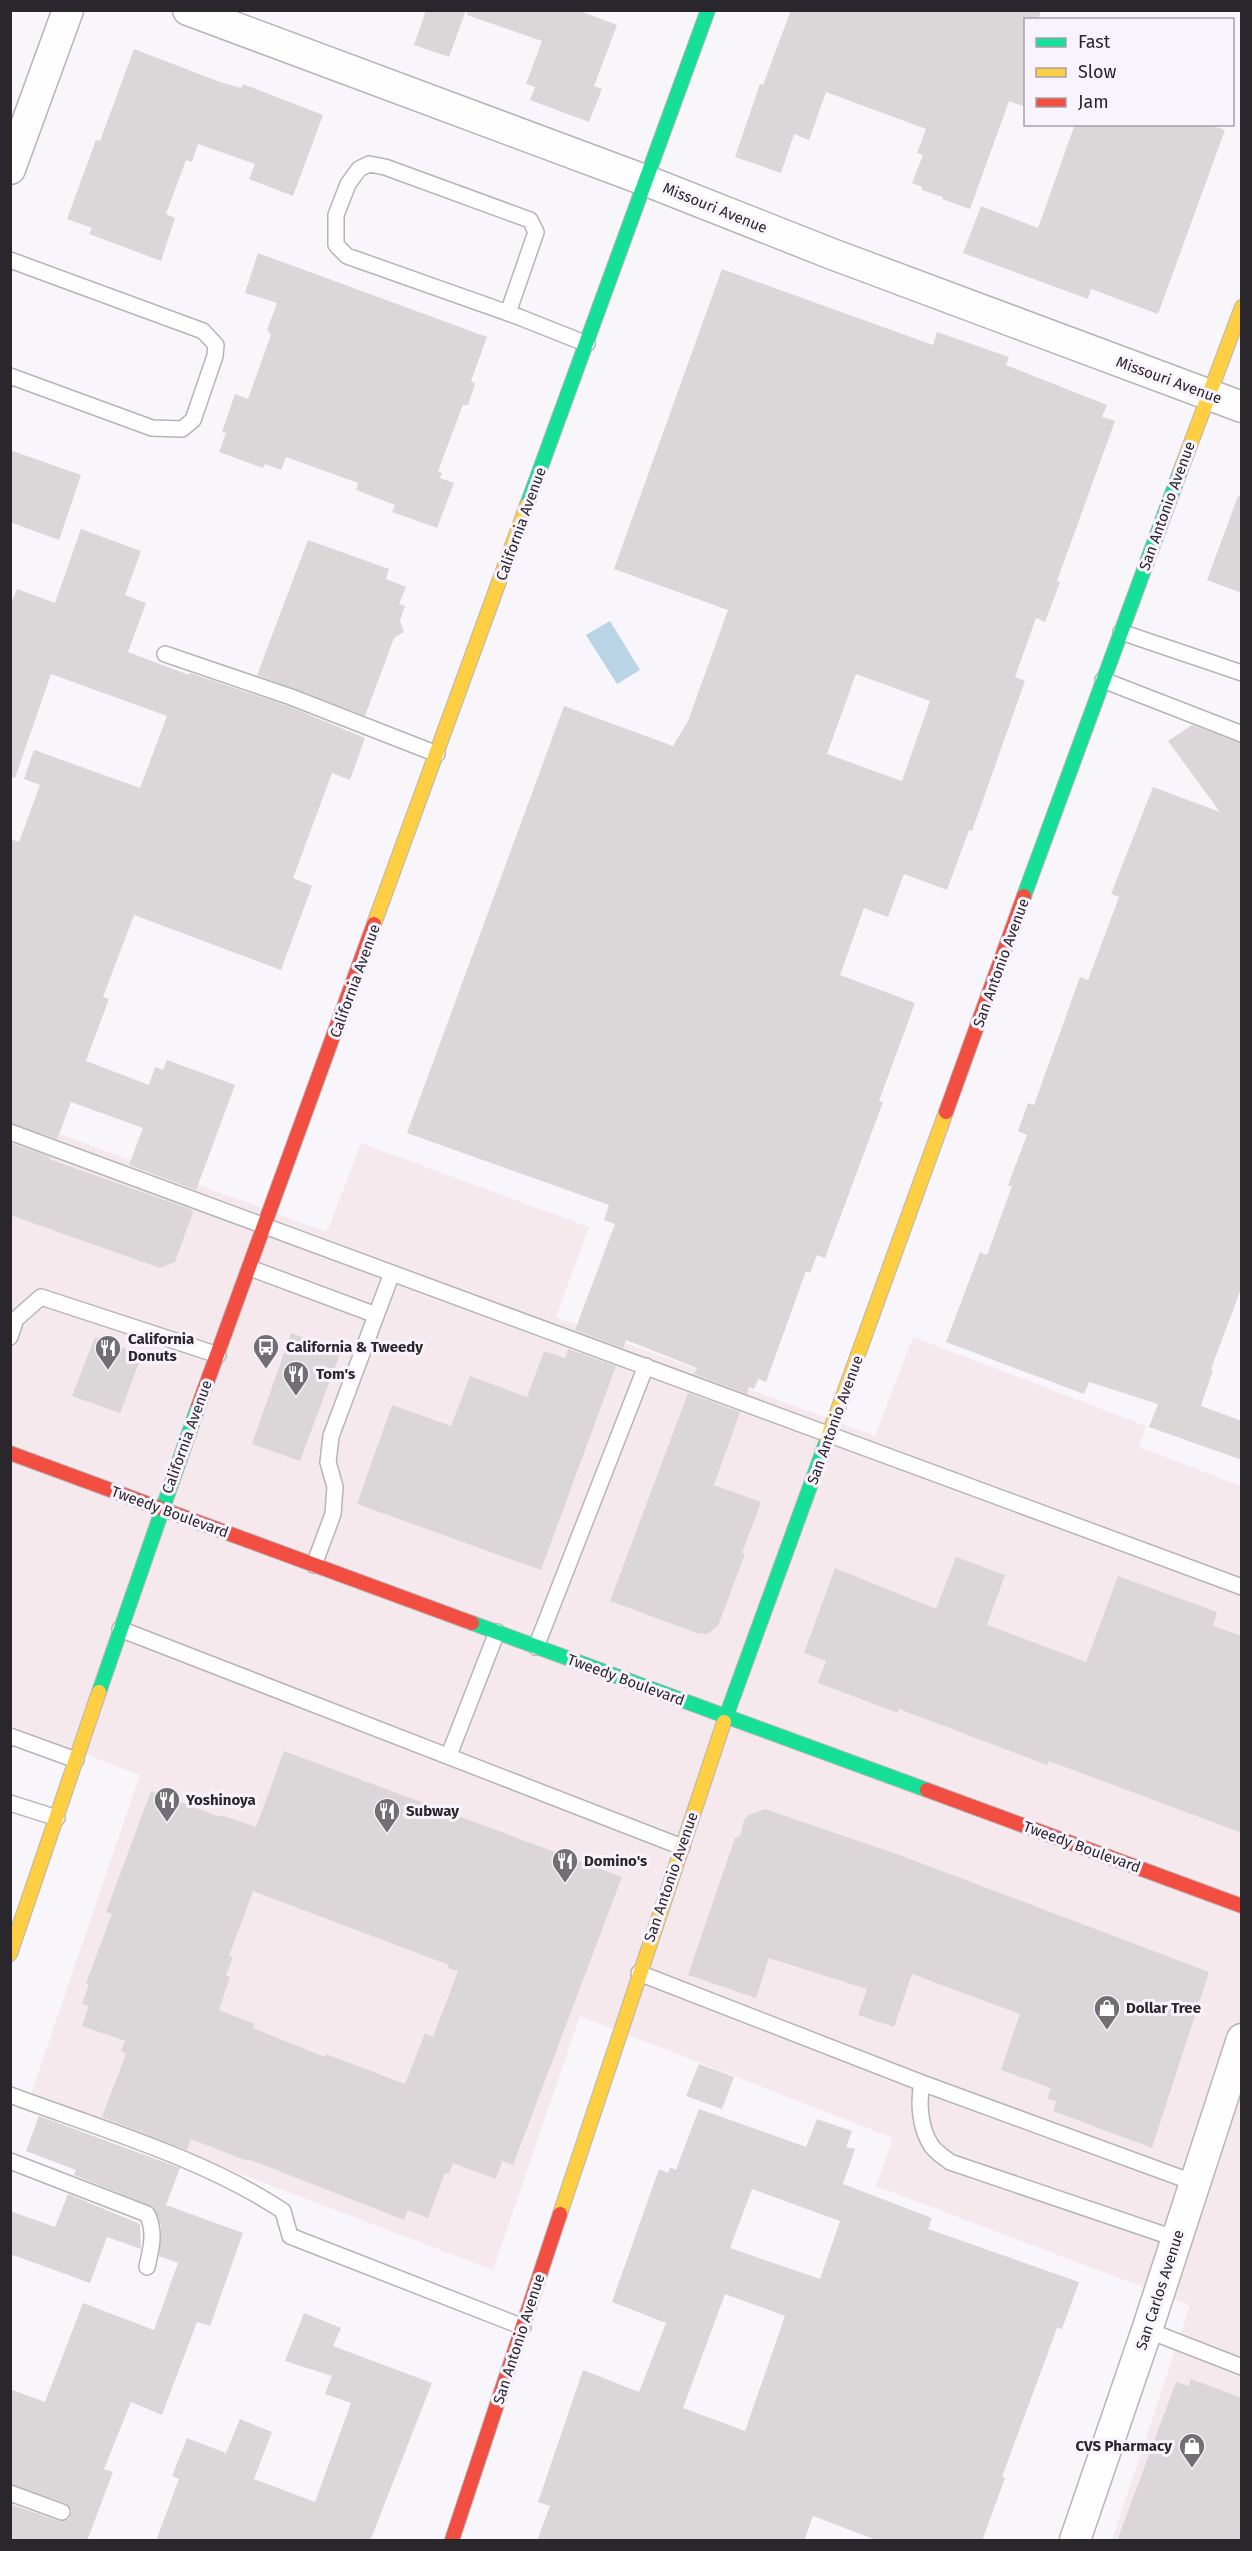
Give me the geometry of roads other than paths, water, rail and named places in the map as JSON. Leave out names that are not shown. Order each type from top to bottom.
[{"type":"main road","name":"California Avenue","points":[[10,1954],[14,1933],[57,1818],[160,1509],[266,1226],[708,10]]},
{"type":"main road","name":"San Antonio Avenue","points":[[452,2541],[726,1717],[1207,395],[1242,307]]},
{"type":"main road","name":"Tweedy Boulevard","points":[[10,1453],[1242,1906]]},
{"type":"street","points":[[10,169],[68,10]]},
{"type":"street","name":"Missouri Avenue","points":[[188,10],[1242,407]]},
{"type":"street","name":"San Carlos Avenue","points":[[1075,2541],[1147,2330],[1242,2038]]},
{"type":"lane","points":[[508,313],[536,232],[530,220],[384,167],[369,164],[359,169],[348,184],[336,215],[336,245],[347,256],[508,313],[587,345]]},
{"type":"lane","points":[[10,260],[203,331],[216,345],[216,356],[193,420],[182,429],[152,428],[10,376]]},
{"type":"lane","points":[[1121,632],[1242,673]]},
{"type":"lane","points":[[165,654],[291,697],[437,754]]},
{"type":"lane","points":[[1103,680],[1242,734]]},
{"type":"lane","points":[[10,1132],[1242,1587]]},
{"type":"lane","points":[[250,1268],[376,1314]]},
{"type":"lane","points":[[314,1565],[333,1514],[335,1486],[328,1462],[331,1436],[392,1273]]},
{"type":"lane","points":[[10,1336],[16,1319],[41,1297],[218,1355]]},
{"type":"lane","points":[[536,1647],[646,1366]]},
{"type":"lane","points":[[120,1629],[682,1847]]},
{"type":"lane","points":[[449,1755],[497,1632]]},
{"type":"lane","points":[[10,1736],[76,1760]]},
{"type":"lane","points":[[10,1803],[57,1818]]},
{"type":"lane","points":[[639,1973],[922,2083],[1195,2183]]},
{"type":"lane","points":[[922,2083],[921,2118],[931,2146],[950,2162],[1177,2239]]},
{"type":"lane","points":[[10,2095],[181,2159],[235,2182],[283,2211],[290,2236],[523,2327]]},
{"type":"lane","points":[[10,2161],[147,2214],[152,2223],[153,2238],[147,2267]]},
{"type":"lane","points":[[1147,2330],[1242,2367]]},
{"type":"lane","points":[[10,2493],[62,2512]]},
{"type":"water","points":[[610,621],[640,670],[617,684],[586,635]]},
{"type":"place","name":"California & Tweedy","points":[[266,1370]]},
{"type":"place","name":"California Donuts","points":[[108,1371]]},
{"type":"place","name":"Tom's","points":[[296,1397]]},
{"type":"place","name":"Yoshinoya","points":[[167,1823]]},
{"type":"place","name":"Subway","points":[[387,1834]]},
{"type":"place","name":"Domino's","points":[[565,1884]]},
{"type":"place","name":"Dollar Tree","points":[[1107,2031]]},
{"type":"place","name":"CVS Pharmacy","points":[[1192,2469]]}]
